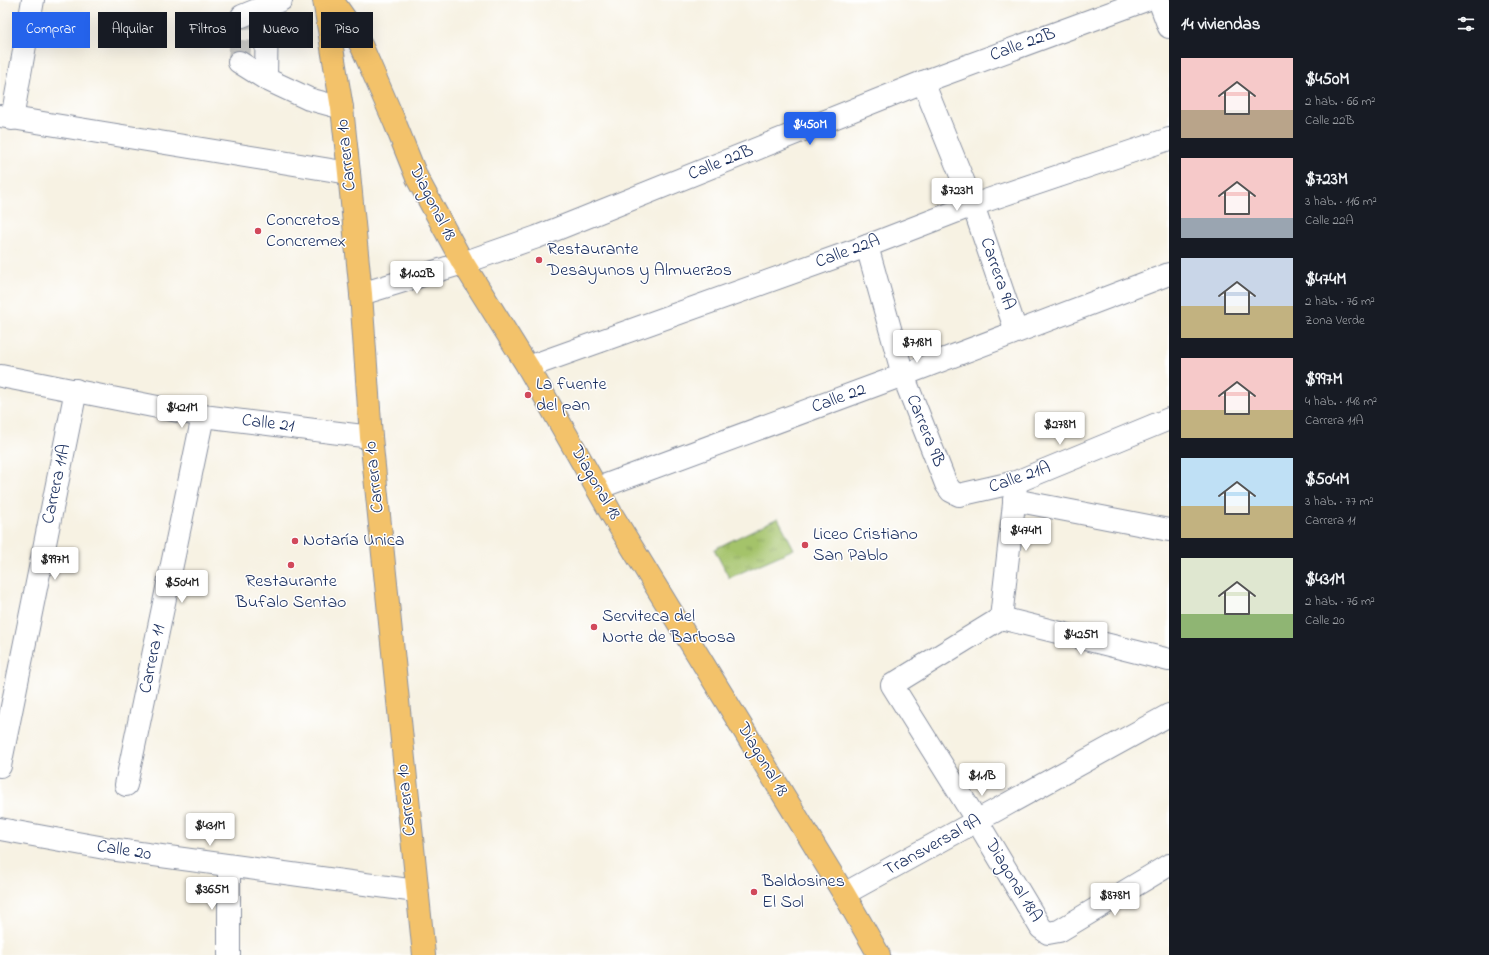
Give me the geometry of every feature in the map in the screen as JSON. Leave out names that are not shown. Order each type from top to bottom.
[{"type":"main road","name":"Carrera 10","points":[[324,0],[342,108],[349,172],[361,294],[371,437],[416,891],[424,955]]},
{"type":"main road","name":"Diagonal 18","points":[[332,0],[349,24],[362,47],[417,178],[464,264],[528,367],[616,520],[844,894],[879,955]]},
{"type":"street","points":[[33,0],[6,117],[349,172]]},
{"type":"street","name":"Calle 22B","points":[[361,294],[464,264],[537,237],[923,82],[1146,0]]},
{"type":"street","points":[[1159,0],[1169,27]]},
{"type":"street","points":[[242,16],[274,2],[266,79]]},
{"type":"street","points":[[239,62],[266,79],[309,100],[342,108]]},
{"type":"street","name":"Carrera 9A","points":[[923,82],[973,205],[1016,331]]},
{"type":"street","name":"Calle 22A","points":[[528,367],[867,246],[973,205],[1169,139]]},
{"type":"street","name":"Carrera 9B","points":[[867,246],[903,375],[946,484],[951,491],[959,495]]},
{"type":"street","name":"Calle 22","points":[[598,488],[903,375],[1169,274]]},
{"type":"street","name":"Calle 21","points":[[1,376],[203,416],[371,437]]},
{"type":"street","name":"Carrera 11A","points":[[0,766],[76,390]]},
{"type":"street","name":"Carrera 11","points":[[126,785],[203,416]]},
{"type":"street","name":"Calle 21A","points":[[959,495],[1015,491],[1169,419]]},
{"type":"street","points":[[1169,530],[1015,491],[1001,618],[1169,660]]},
{"type":"street","name":"Diagonal 18A","points":[[1001,618],[892,685],[977,821],[1041,928],[1048,933],[1059,931],[1169,865]]},
{"type":"street","name":"Transversal 9A","points":[[844,894],[1169,715]]},
{"type":"street","name":"Calle 20","points":[[0,829],[110,849],[229,867],[416,891]]},
{"type":"street","points":[[229,867],[229,955]]},
{"type":"green space","points":[[778,518],[794,549],[729,578],[714,549]]},
{"type":"tunnel","points":[[239,62],[242,16]]},
{"type":"place","name":"Concretos Concremex","points":[[258,231]]},
{"type":"place","name":"Restaurante Desayunos y Almuerzos","points":[[539,260]]},
{"type":"place","name":"La fuente del pan","points":[[528,395]]},
{"type":"place","name":"Notaría Unica","points":[[295,541]]},
{"type":"place","name":"Liceo Cristiano San Pablo","points":[[805,545]]},
{"type":"place","name":"Restaurante Bufalo Sentao","points":[[291,565]]},
{"type":"place","name":"Serviteca del Norte de Barbosa","points":[[594,627]]},
{"type":"place","name":"Baldosines El Sol","points":[[754,892]]}]
